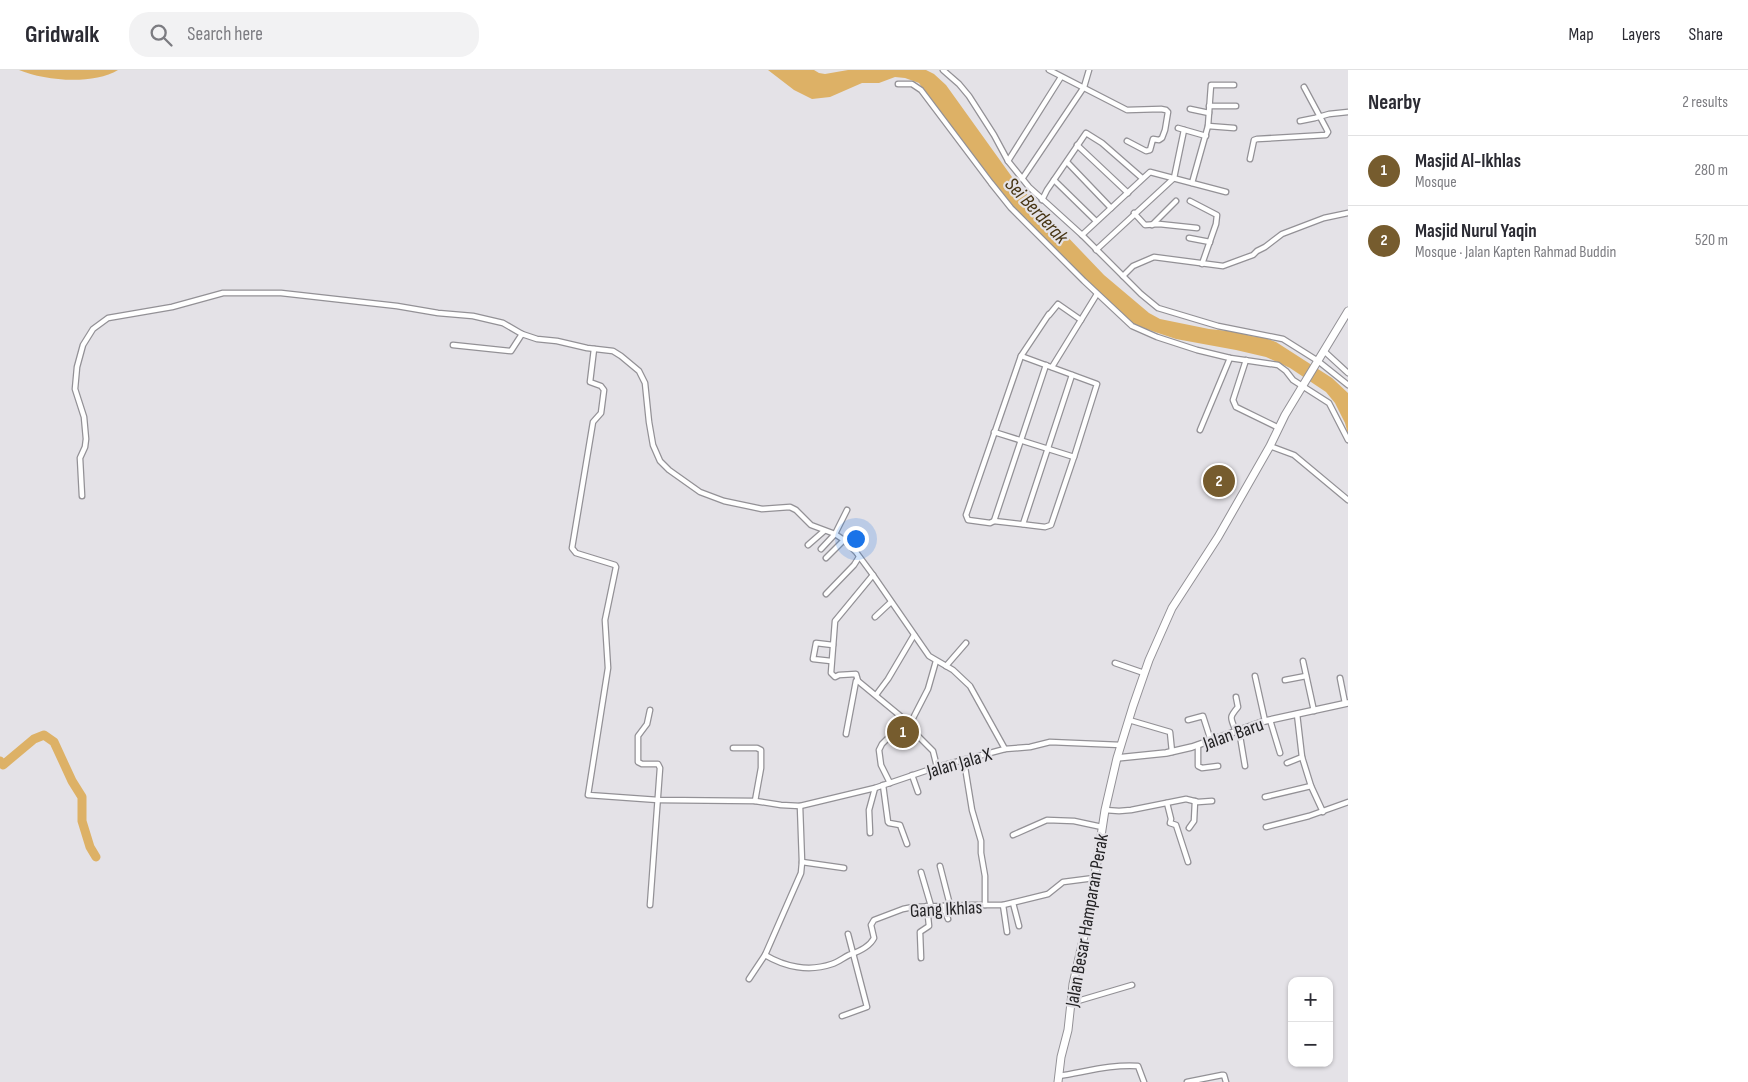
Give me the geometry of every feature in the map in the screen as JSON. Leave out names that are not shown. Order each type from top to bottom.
[{"type":"main road","name":"Jalan Besar Hamparan Perak","points":[[1058,1079],[1073,984],[1089,914],[1105,810],[1117,758],[1144,673],[1161,630],[1181,594],[1213,546],[1270,446],[1278,428],[1348,311]]},
{"type":"street","points":[[943,70],[959,84],[968,96],[1022,179],[1158,308],[1218,326],[1283,339],[1348,385]]},
{"type":"street","points":[[1049,70],[1127,110],[1166,110],[1168,112],[1162,138],[1159,140],[1153,139],[1150,150],[1146,151],[1127,141]]},
{"type":"street","points":[[1022,179],[1084,87],[1089,70]]},
{"type":"street","points":[[1008,160],[1059,74]]},
{"type":"street","points":[[898,84],[912,84],[921,90],[1012,208],[1097,294],[1132,326],[1156,337],[1230,358],[1278,365],[1293,380],[1305,384],[1330,403],[1348,440]]},
{"type":"street","points":[[1192,183],[1208,126],[1210,86],[1234,85]]},
{"type":"street","points":[[1250,159],[1252,143],[1256,139],[1326,135],[1328,132],[1304,87]]},
{"type":"street","points":[[1209,106],[1236,106]]},
{"type":"street","points":[[1190,108],[1209,113]]},
{"type":"street","points":[[1300,121],[1348,112]]},
{"type":"street","points":[[1208,126],[1234,128]]},
{"type":"street","points":[[1178,128],[1206,136]]},
{"type":"street","points":[[1096,250],[1174,178],[1184,130]]},
{"type":"street","points":[[1042,200],[1077,145],[1087,133],[1109,149],[1142,178]]},
{"type":"street","points":[[1077,145],[1128,193]]},
{"type":"street","points":[[1067,162],[1111,208]]},
{"type":"street","points":[[1082,234],[1128,193],[1147,173],[1152,171],[1158,175],[1226,192]]},
{"type":"street","points":[[1054,180],[1096,221]]},
{"type":"street","points":[[1152,224],[1176,201]]},
{"type":"street","points":[[1190,201],[1217,213],[1202,264]]},
{"type":"street","points":[[1123,276],[1132,266],[1154,257],[1223,266],[1253,256],[1257,251],[1282,234],[1324,218],[1348,212]]},
{"type":"street","points":[[1134,213],[1145,226],[1152,224],[1197,228]]},
{"type":"street","points":[[1189,238],[1210,242]]},
{"type":"street","points":[[82,496],[80,458],[85,448],[86,439],[84,417],[75,389],[76,370],[82,345],[93,329],[108,318],[172,306],[223,293],[281,293],[473,316],[503,324],[537,339],[557,340],[594,349],[613,351],[639,370],[645,383],[653,445],[660,461],[669,470],[700,492],[724,501],[762,509],[784,506],[793,508],[811,525],[835,534],[844,540],[873,575],[929,656],[946,666],[970,686],[1005,749]]},
{"type":"street","points":[[1052,367],[1097,294]]},
{"type":"street","points":[[1021,356],[1097,384],[1051,525],[1045,527],[968,520],[966,515],[1021,356],[1058,304],[1081,320]]},
{"type":"street","points":[[453,345],[511,351],[522,334]]},
{"type":"street","name":"Jalan Jala X","points":[[594,349],[590,382],[601,386],[604,390],[601,413],[592,422],[572,548],[576,553],[615,565],[616,568],[605,620],[608,668],[588,794],[658,800],[755,801],[800,806],[875,788],[936,767],[1005,749],[1030,748],[1050,742],[1121,745]]},
{"type":"street","points":[[1324,351],[1348,373]]},
{"type":"street","points":[[1200,430],[1230,358]]},
{"type":"street","points":[[1246,360],[1233,400],[1234,404],[1236,407],[1278,428]]},
{"type":"street","points":[[994,521],[1046,365]]},
{"type":"street","points":[[1023,524],[1072,375]]},
{"type":"street","points":[[994,432],[1074,457]]},
{"type":"street","points":[[1270,446],[1294,455],[1336,492],[1348,500]]},
{"type":"street","points":[[821,549],[835,534],[847,510]]},
{"type":"street","points":[[808,545],[824,531]]},
{"type":"street","points":[[826,558],[844,540]]},
{"type":"street","points":[[826,594],[854,565],[859,557]]},
{"type":"street","points":[[846,734],[856,682],[858,681],[855,673],[835,677],[831,673],[836,618],[873,575]]},
{"type":"street","points":[[875,617],[890,602]]},
{"type":"street","points":[[876,695],[888,679],[914,635]]},
{"type":"street","points":[[946,666],[966,642]]},
{"type":"street","points":[[831,662],[811,659],[816,643],[833,645]]},
{"type":"street","points":[[910,724],[928,689],[937,661]]},
{"type":"street","points":[[1303,661],[1314,710]]},
{"type":"street","points":[[1115,663],[1144,673]]},
{"type":"street","points":[[1255,676],[1267,720],[1280,753]]},
{"type":"street","points":[[1285,680],[1306,676]]},
{"type":"street","points":[[1340,678],[1347,704]]},
{"type":"street","points":[[858,681],[899,717],[910,724],[918,736],[933,751],[936,767]]},
{"type":"street","points":[[1236,696],[1238,707],[1231,716],[1238,731],[1245,766]]},
{"type":"street","name":"Jalan Baru","points":[[1117,758],[1172,752],[1212,741],[1267,720],[1347,704]]},
{"type":"street","points":[[650,710],[647,724],[638,736],[638,762],[642,764],[658,764],[659,766],[650,905]]},
{"type":"street","points":[[1297,714],[1302,757],[1311,786],[1323,812]]},
{"type":"street","points":[[1188,720],[1203,716],[1212,741]]},
{"type":"street","points":[[890,783],[881,765],[880,750],[882,744],[892,734],[899,717]]},
{"type":"street","points":[[1129,720],[1170,732],[1172,752]]},
{"type":"street","points":[[1198,745],[1198,766],[1202,768],[1218,766]]},
{"type":"street","points":[[733,748],[758,748],[761,750],[761,768],[755,801]]},
{"type":"street","points":[[1287,763],[1302,757]]},
{"type":"street","points":[[966,759],[965,767],[972,810],[981,841],[985,876],[985,905]]},
{"type":"street","points":[[912,775],[918,792]]},
{"type":"street","points":[[883,785],[888,823],[900,825],[907,844]]},
{"type":"street","points":[[1265,797],[1311,786]]},
{"type":"street","points":[[870,833],[869,810],[875,788]]},
{"type":"street","points":[[1105,810],[1131,810],[1186,799],[1212,801]]},
{"type":"street","points":[[1189,828],[1194,821],[1195,801]]},
{"type":"street","points":[[1266,827],[1323,812],[1348,802]]},
{"type":"street","points":[[1167,803],[1171,819],[1170,823],[1176,825],[1188,862]]},
{"type":"street","points":[[749,979],[765,955],[801,873],[800,806]]},
{"type":"street","points":[[1013,835],[1047,820],[1074,821],[1102,827]]},
{"type":"street","points":[[802,862],[844,868]]},
{"type":"street","points":[[940,866],[950,906]]},
{"type":"street","points":[[921,872],[929,906],[929,926],[920,932],[921,958]]},
{"type":"street","name":"Gang Ikhlas","points":[[765,955],[778,963],[800,968],[833,964],[853,954],[872,941],[874,938],[871,925],[874,920],[903,909],[929,906],[1003,906],[1048,894],[1064,882],[1094,878]]},
{"type":"street","points":[[1013,903],[1019,926]]},
{"type":"street","points":[[943,906],[948,919]]},
{"type":"street","points":[[1003,906],[1007,932]]},
{"type":"street","points":[[842,1016],[867,1007],[848,934]]},
{"type":"street","points":[[1071,1003],[1132,985]]},
{"type":"street","points":[[1058,1079],[1090,1070],[1131,1065],[1138,1066],[1144,1082]]},
{"type":"street","points":[[1187,1082],[1222,1074],[1226,1082]]},
{"type":"water","points":[[19,70],[118,70],[96,78],[69,80],[42,77]]},
{"type":"water","name":"Sei Berderak","points":[[768,70],[814,70],[825,74],[848,70],[926,70],[934,74],[946,85],[1017,184],[1104,275],[1149,313],[1160,319],[1265,338],[1276,342],[1332,378],[1348,393],[1348,434],[1335,403],[1326,392],[1290,368],[1266,357],[1176,339],[1137,326],[1123,315],[1068,260],[1061,257],[1036,233],[1028,220],[1014,209],[982,166],[971,156],[963,141],[941,115],[919,83],[895,77],[879,83],[862,83],[830,97],[812,99],[794,90]]},
{"type":"waterway","points":[[0,761],[3,765],[34,739],[44,735],[54,742],[72,781],[82,797],[82,821],[90,847],[96,857]]},
{"type":"place","name":"Masjid Nurul Yaqin","points":[[1219,481]]},
{"type":"place","name":"Masjid Al-Ikhlas","points":[[903,732]]}]
